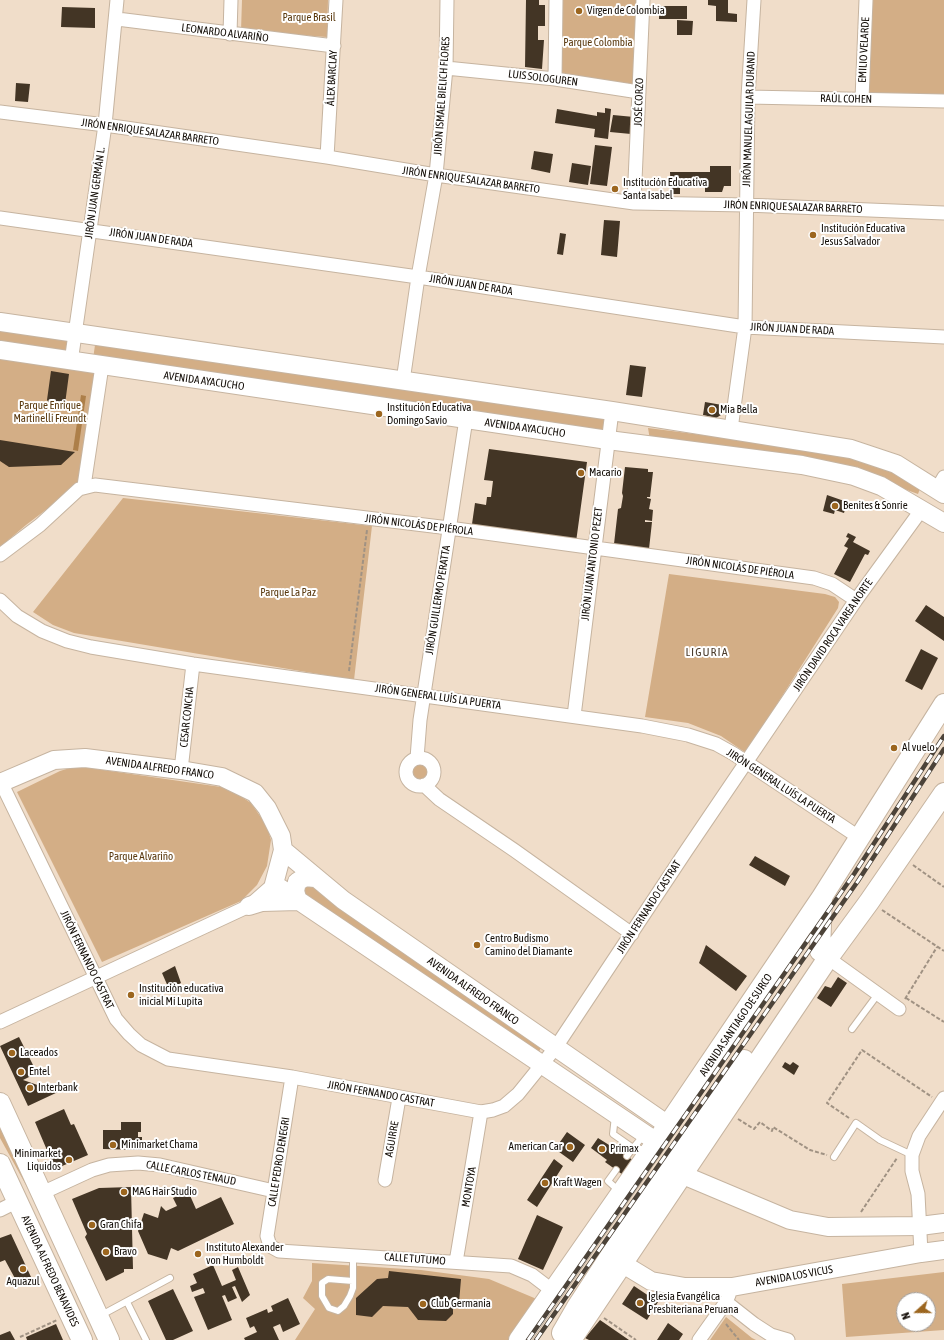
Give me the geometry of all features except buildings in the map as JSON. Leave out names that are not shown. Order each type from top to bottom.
[{"type":"main road","name":"AVENIDA SANTIAGO DE SURCO","points":[[519,1340],[621,1194],[647,1144],[668,1125],[822,898],[944,704]]},
{"type":"main road","points":[[585,1309],[669,1166],[824,954],[869,902],[941,797]]},
{"type":"main road","points":[[560,1338],[623,1264],[725,1112],[911,818],[941,797]]},
{"type":"main road","points":[[822,898],[824,954]]},
{"type":"main road","points":[[0,1103],[109,1340]]},
{"type":"main road","name":"AVENIDA ALFREDO BENAVIDES","points":[[0,1164],[82,1340]]},
{"type":"main road","name":"AVENIDA ALFREDO BENAVIDES","points":[[18,1201],[39,1224],[94,1340]]},
{"type":"main road","points":[[53,1219],[74,1238],[119,1340]]},
{"type":"street","name":"JIRÓN JUAN GERMÁN L.","points":[[71,362],[105,125],[117,19],[117,0]]},
{"type":"street","points":[[230,34],[231,0]]},
{"type":"street","name":"ÁLEX BARCLAY","points":[[327,157],[336,0]]},
{"type":"street","name":"JIRÓN ISMAEL BIELICH FLORES","points":[[404,381],[418,277],[436,175],[446,68],[447,0]]},
{"type":"street","points":[[555,79],[556,0]]},
{"type":"street","name":"JOSÉ CORZO","points":[[634,203],[643,0]]},
{"type":"street","name":"JIRÓN MANUEL AGUILAR DURAND","points":[[731,429],[745,327],[748,98],[754,0]]},
{"type":"street","name":"EMILIO VELARDE","points":[[862,100],[866,0]]},
{"type":"street","name":"LEONARDO ALVARIÑO","points":[[117,19],[334,46]]},
{"type":"street","name":"LUIS SOLOGUREN","points":[[446,68],[555,79],[639,92]]},
{"type":"street","name":"RAÚL COHEN","points":[[748,98],[944,101]]},
{"type":"street","name":"JIRÓN ENRIQUE SALAZAR BARRETO","points":[[0,112],[105,125],[634,203],[746,205],[944,213]]},
{"type":"street","name":"JIRÓN JUAN DE RADA","points":[[0,218],[418,277],[745,327],[944,337]]},
{"type":"street","points":[[0,322],[612,411],[851,449],[896,464],[942,487]]},
{"type":"street","name":"AVENIDA AYACUCHO","points":[[0,350],[71,362],[608,440],[802,465],[829,470],[881,486],[944,523]]},
{"type":"street","points":[[0,555],[40,525],[74,493],[84,486],[102,366]]},
{"type":"street","name":"JIRÓN JUAN ANTONIO PEZET","points":[[574,716],[612,411]]},
{"type":"street","name":"JIRÓN GUILLERMO PERATTA","points":[[417,758],[424,696],[466,419]]},
{"type":"street","name":"JIRÓN NICOLÁS DE PIÉROLA","points":[[84,486],[95,485],[450,528],[814,578],[832,584],[856,600]]},
{"type":"street","name":"JIRÓN DAVID ROCA VAREA NORTE","points":[[747,762],[856,600],[922,509]]},
{"type":"street","name":"JIRÓN GENERAL LUÍS LA PUERTA","points":[[0,600],[17,616],[42,631],[66,641],[91,647],[193,664],[574,716],[688,735],[716,744],[747,762],[860,838]]},
{"type":"street","name":"CESAR CONCHA","points":[[181,770],[193,664]]},
{"type":"street","name":"AVENIDA ALFREDO FRANCO","points":[[0,782],[54,760],[85,758],[181,770],[222,777],[255,794],[267,808],[281,836],[283,850],[274,884],[616,1115],[647,1144]]},
{"type":"street","points":[[417,758],[426,759],[433,766],[434,775],[428,783],[424,785],[415,785],[408,780],[406,775],[409,762],[417,758]]},
{"type":"street","name":"JIRÓN FERNANDO CASTRAT","points":[[0,782],[116,1019],[128,1034],[141,1045],[159,1056],[181,1062],[292,1077],[481,1112],[493,1110],[510,1102],[542,1066],[747,762]]},
{"type":"street","points":[[424,785],[439,800],[514,850],[632,934]]},
{"type":"street","name":"AVENIDA ALFREDO FRANCO","points":[[283,850],[343,900],[668,1125]]},
{"type":"street","points":[[0,1022],[249,906],[262,902],[298,901],[295,892],[297,882],[305,877],[315,878]]},
{"type":"street","points":[[249,906],[274,884]]},
{"type":"street","points":[[824,954],[899,1009]]},
{"type":"street","name":"CALLE PEDRO DENEGRI","points":[[270,1246],[267,1236],[292,1077]]},
{"type":"street","name":"AGUIRRE","points":[[385,1180],[399,1098]]},
{"type":"street","points":[[616,1115],[630,1099]]},
{"type":"street","points":[[921,1253],[920,1226],[907,1153],[942,1101]]},
{"type":"street","name":"MONTOYA","points":[[456,1262],[481,1112]]},
{"type":"street","name":"CALLE CARLOS TENAUD","points":[[42,1193],[92,1170],[109,1165],[138,1163],[160,1166],[274,1191]]},
{"type":"street","points":[[683,1175],[790,1220],[828,1227],[920,1226],[944,1223]]},
{"type":"street","points":[[0,1210],[18,1201]]},
{"type":"street","name":"CALLE TUTUMO","points":[[270,1246],[279,1250],[511,1266],[532,1275],[553,1291]]},
{"type":"street","name":"AVENIDA LOS VICUS","points":[[623,1264],[651,1281],[729,1294],[921,1253],[944,1250]]},
{"type":"street","points":[[699,1340],[729,1294],[754,1324],[771,1335],[788,1340]]},
{"type":"lane","points":[[852,1029],[878,994]]},
{"type":"lane","points":[[834,1157],[856,1123],[880,1140],[907,1153]]},
{"type":"lane","points":[[627,1156],[647,1144]]},
{"type":"lane","points":[[616,1170],[608,1181],[621,1194]]},
{"type":"lane","points":[[353,1255],[353,1281],[350,1296],[344,1306],[338,1311],[329,1308],[322,1296],[322,1283],[328,1279],[353,1281]]},
{"type":"lane","points":[[107,1312],[170,1278]]},
{"type":"lane","points":[[127,1302],[146,1340]]},
{"type":"path","points":[[349,672],[367,529]]},
{"type":"path","points":[[901,856],[944,887]]},
{"type":"path","points":[[869,902],[944,951]]},
{"type":"path","points":[[899,1009],[937,947]]},
{"type":"path","points":[[906,998],[944,1022]]},
{"type":"path","points":[[856,1123],[827,1103],[862,1050],[942,1101]]},
{"type":"path","points":[[725,1112],[754,1129],[760,1122],[772,1131],[773,1128],[810,1150],[834,1157]]},
{"type":"path","points":[[851,1227],[907,1153]]},
{"type":"path","points":[[585,1309],[636,1340]]},
{"type":"path","points":[[20,1337],[60,1318]]},
{"type":"path","points":[[724,1321],[739,1340]]},
{"type":"green space","name":"Parque Brasil","points":[[242,0],[328,0],[327,37],[241,31]]},
{"type":"green space","name":"Parque Colombia","points":[[556,0],[643,0],[639,92],[555,79]]},
{"type":"green space","points":[[873,0],[944,0],[944,97],[867,96]]},
{"type":"green space","points":[[0,322],[76,333],[71,362],[0,350]]},
{"type":"green space","points":[[95,345],[607,419],[605,433],[93,359]]},
{"type":"green space","name":"Parque Enrique Martinelli Freundt","points":[[0,354],[107,370],[89,477],[26,525],[0,547]]},
{"type":"green space","points":[[648,428],[828,451],[887,467],[921,486],[918,494],[851,470],[650,440]]},
{"type":"green space","name":"Parque La Paz","points":[[123,498],[372,526],[354,680],[74,633],[53,625],[33,612]]},
{"type":"green space","points":[[669,574],[825,594],[835,597],[839,602],[838,608],[746,753],[721,736],[688,723],[645,717]]},
{"type":"green space","points":[[420,763],[426,766],[429,772],[426,778],[420,781],[414,778],[411,772],[414,766]]},
{"type":"green space","name":"Parque Alvariño","points":[[76,766],[228,788],[251,803],[267,826],[271,840],[267,866],[257,885],[241,901],[102,962],[17,792],[60,771]]},
{"type":"green space","points":[[313,881],[542,1044],[538,1055],[301,891]]},
{"type":"green space","points":[[0,1123],[32,1196],[0,1138]]},
{"type":"green space","name":"Club Germania","points":[[312,1263],[421,1270],[489,1279],[539,1300],[509,1340],[295,1340],[315,1309],[303,1298],[312,1281]]},
{"type":"green space","points":[[944,1272],[944,1330],[936,1331],[936,1292],[896,1292],[896,1332],[916,1332],[846,1337],[842,1284]]},
{"type":"green space","points":[[726,1317],[752,1338],[756,1340],[710,1340]]},
{"type":"shaded area","points":[[81,395],[86,396],[78,451],[73,450]]},
{"type":"railway","points":[[528,1340],[854,874],[944,736]]},
{"type":"railway","points":[[536,1340],[858,881],[944,749]]},
{"type":"place","name":"Virgen de Colombia","points":[[579,11]]},
{"type":"place","name":"Institución Educativa Santa Isabel","points":[[615,189]]},
{"type":"place","name":"Institución Educativa Jesus Salvador","points":[[813,235]]},
{"type":"place","name":"Mia Bella","points":[[712,410]]},
{"type":"place","name":"Institución Educativa Domingo Savio","points":[[379,414]]},
{"type":"place","name":"Macario","points":[[581,473]]},
{"type":"place","name":"Benites & Sonrie","points":[[835,506]]},
{"type":"place","name":"Al vuelo","points":[[894,748]]},
{"type":"place","name":"Centro Budismo Camino del Diamante","points":[[477,945]]},
{"type":"place","name":"Institución educativa inicial Mi Lupita","points":[[131,995]]},
{"type":"place","name":"Laceados","points":[[12,1053]]},
{"type":"place","name":"Entel","points":[[21,1072]]},
{"type":"place","name":"Interbank","points":[[30,1088]]},
{"type":"place","name":"Minimarket Chama","points":[[113,1145]]},
{"type":"place","name":"American Car","points":[[570,1147]]},
{"type":"place","name":"Primax","points":[[602,1149]]},
{"type":"place","name":"Minimarket Liquidos","points":[[69,1160]]},
{"type":"place","name":"Kraft Wagen","points":[[545,1183]]},
{"type":"place","name":"MAG Hair Studio","points":[[124,1192]]},
{"type":"place","name":"Gran Chifa","points":[[92,1225]]},
{"type":"place","name":"Bravo","points":[[106,1252]]},
{"type":"place","name":"Instituto Alexander von Humboldt","points":[[198,1254]]},
{"type":"place","name":"Aquazul","points":[[23,1269]]},
{"type":"place","name":"Iglesia Evangélica Presbiteriana Peruana","points":[[640,1303]]},
{"type":"place","name":"Club Germania","points":[[423,1304]]},
{"type":"district","name":"LIGURIA","points":[[707,652]]}]
